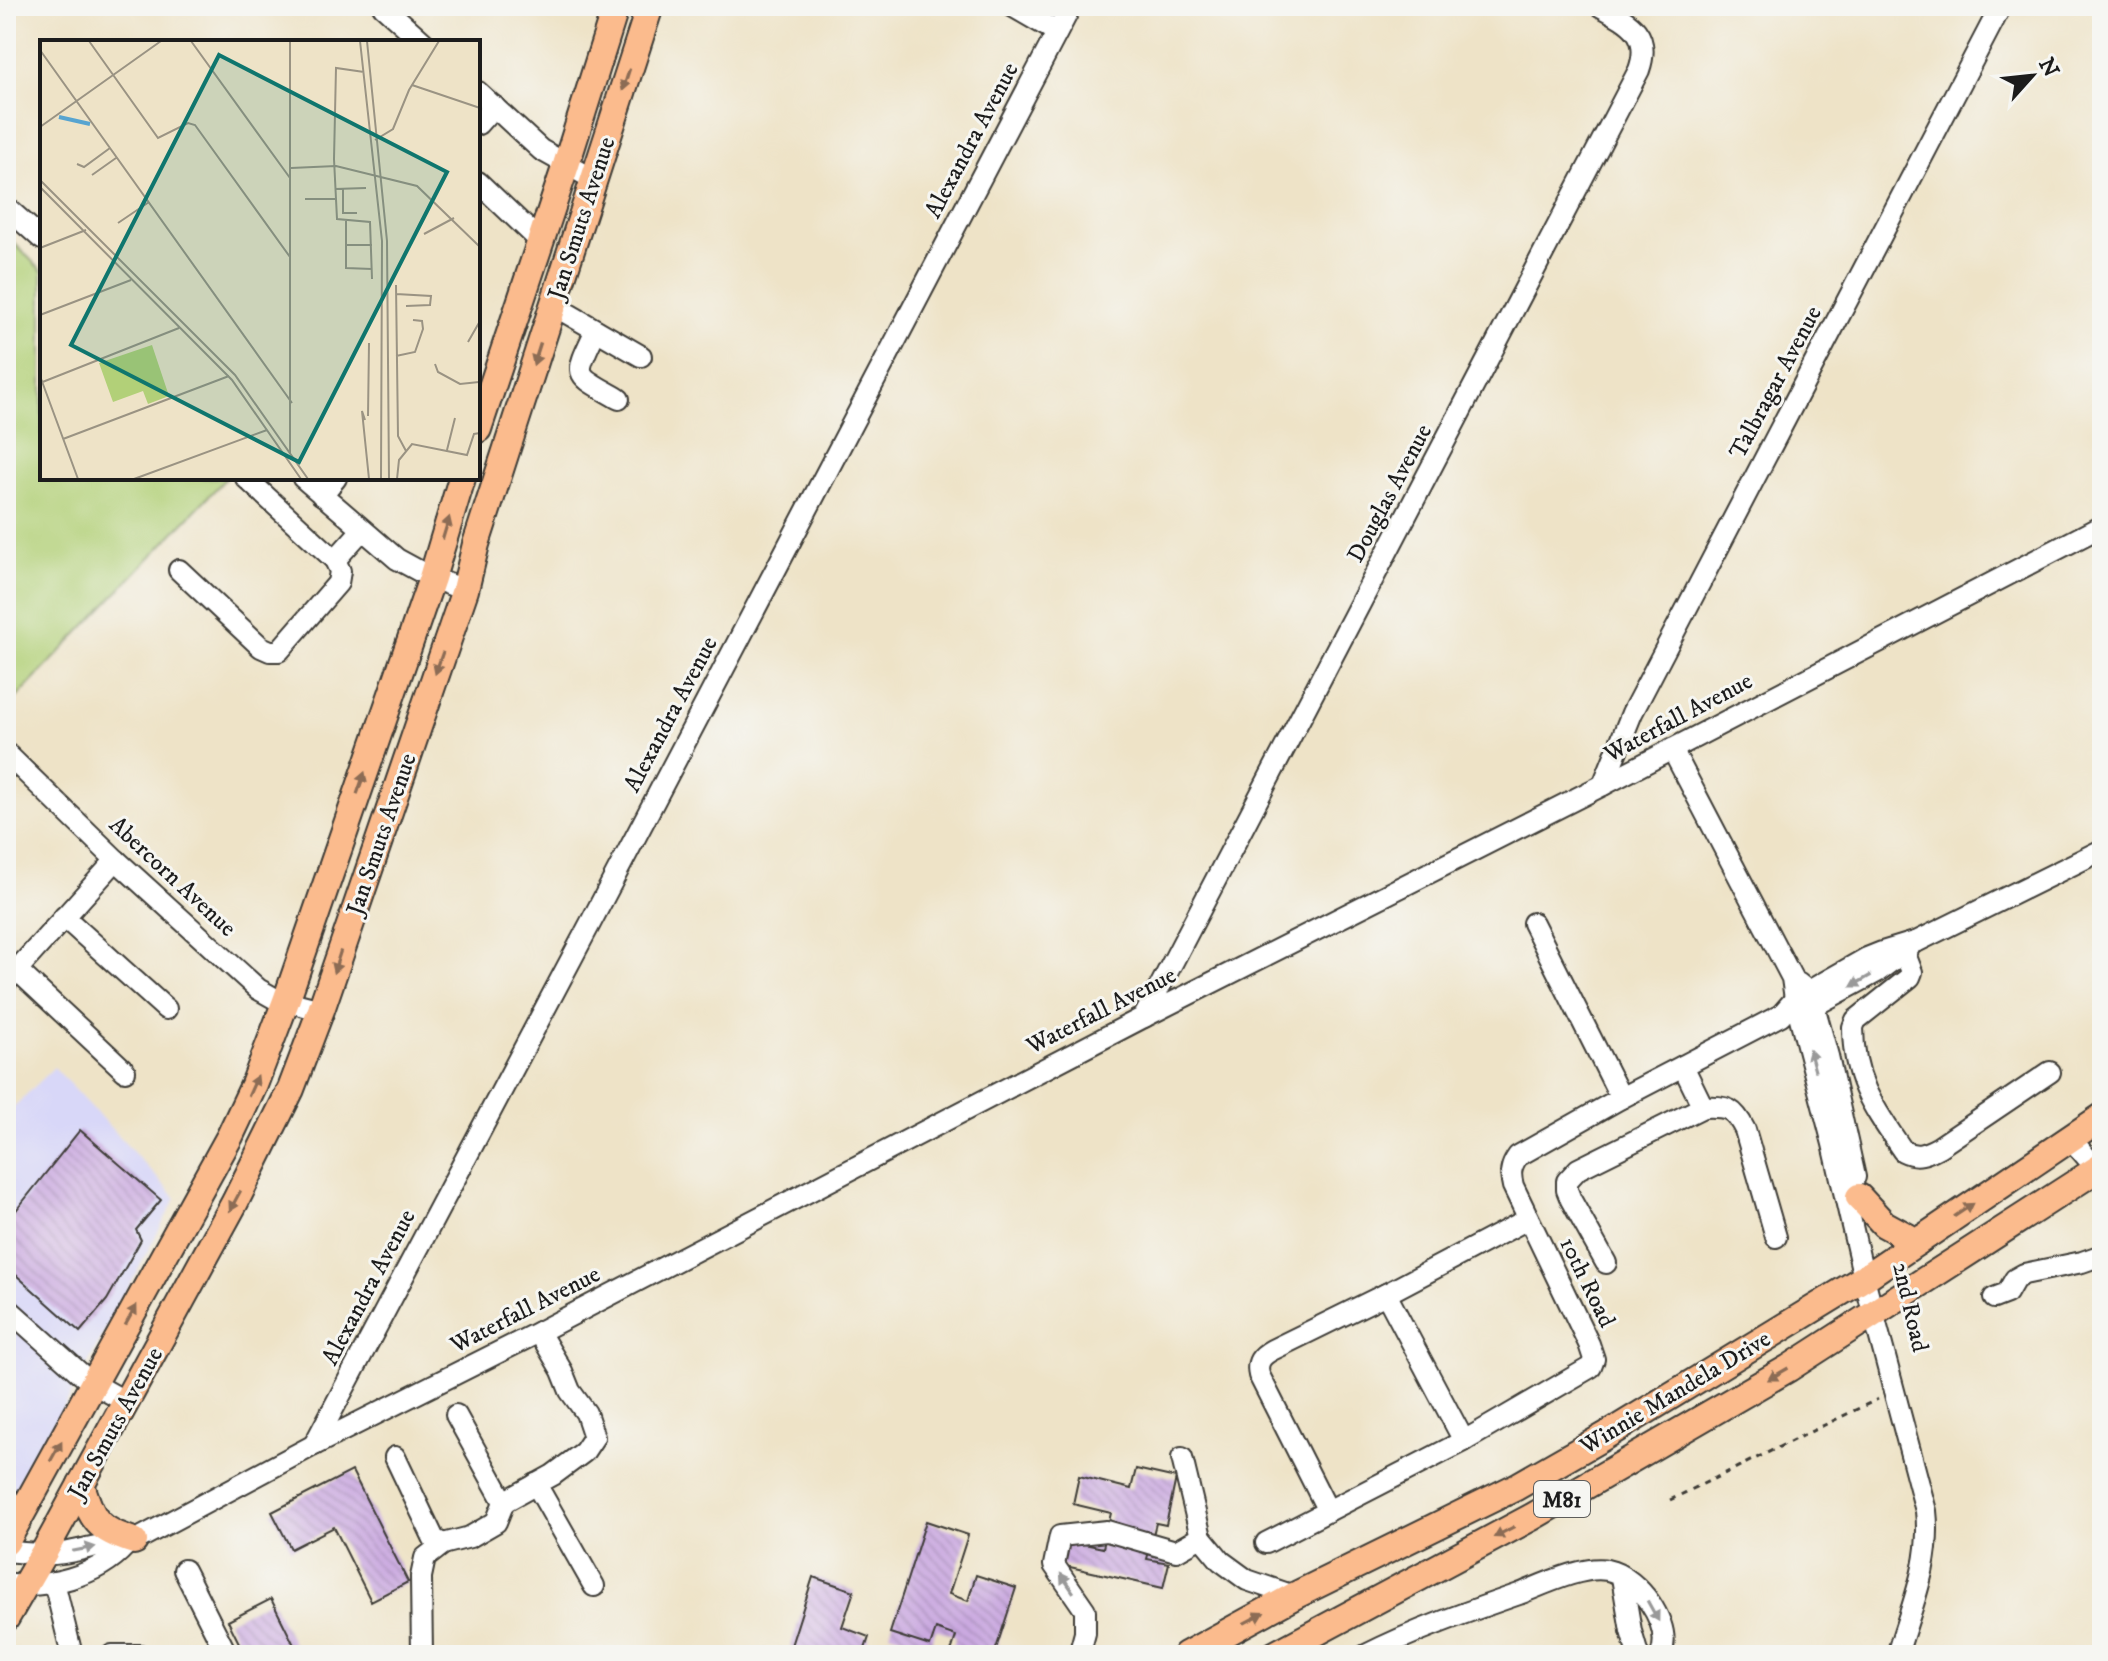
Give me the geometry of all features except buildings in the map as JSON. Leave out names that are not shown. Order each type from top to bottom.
[{"type":"main road","name":"Jan Smuts Avenue","points":[[480,423],[616,6]]},
{"type":"main road","name":"Jan Smuts Avenue","points":[[6,1618],[15,1584],[43,1554],[266,1141],[291,1089],[465,590],[476,544],[650,6]]},
{"type":"main road","name":"Jan Smuts Avenue","points":[[6,1542],[230,1136],[254,1085],[432,578],[461,480]]},
{"type":"main road","name":"Winnie Mandela Drive","points":[[1186,1655],[1294,1596],[1516,1487],[1605,1436],[1870,1273],[2102,1117]]},
{"type":"main road","name":"Winnie Mandela Drive","points":[[1274,1655],[1532,1517],[1789,1368],[2100,1170]]},
{"type":"main road","points":[[1859,1197],[1884,1224],[1917,1242]]},
{"type":"main road","points":[[81,1484],[90,1511],[103,1528],[130,1544]]},
{"type":"street","points":[[383,6],[421,40]]},
{"type":"street","points":[[1012,6],[1057,32]]},
{"type":"street","name":"Alexandra Avenue","points":[[314,1445],[1071,6]]},
{"type":"street","name":"Douglas Avenue","points":[[1144,1017],[1639,70],[1644,54],[1641,37],[1629,23],[1600,6]]},
{"type":"street","name":"Talbragar Avenue","points":[[1603,785],[1632,713],[2001,6]]},
{"type":"street","points":[[480,94],[541,150],[593,179]]},
{"type":"street","points":[[480,122],[494,106]]},
{"type":"street","points":[[480,184],[540,241]]},
{"type":"street","points":[[6,207],[40,237]]},
{"type":"street","points":[[553,305],[641,356]]},
{"type":"street","points":[[596,330],[580,364],[580,372],[585,379],[619,399]]},
{"type":"street","points":[[179,570],[261,647],[270,651],[279,651],[338,583],[340,571],[335,560],[248,480]]},
{"type":"street","points":[[305,480],[397,559],[432,578],[465,590]]},
{"type":"street","points":[[322,495],[334,480]]},
{"type":"street","name":"Waterfall Avenue","points":[[15,1584],[54,1582],[95,1567],[130,1544],[314,1445],[2102,526]]},
{"type":"street","points":[[335,560],[362,530]]},
{"type":"street","name":"2nd Road","points":[[1672,749],[1828,1056],[1859,1197],[1870,1273]]},
{"type":"street","name":"Abercorn Avenue","points":[[6,753],[116,860],[258,989],[286,1001],[321,1010]]},
{"type":"street","name":"10th Road","points":[[1266,1543],[1464,1441],[1591,1367],[1594,1359],[1589,1344],[1513,1186],[1510,1174],[1518,1156],[1882,952],[1911,946],[2102,850]]},
{"type":"street","points":[[116,860],[11,976],[125,1071]]},
{"type":"street","points":[[64,917],[166,1009]]},
{"type":"street","points":[[1533,923],[1621,1098]]},
{"type":"street","points":[[1911,946],[1910,977],[1856,1020],[1853,1027],[1860,1079],[1865,1093],[1903,1151],[1913,1156],[1926,1154],[2050,1072]]},
{"type":"street","name":"2nd Road","points":[[1798,1000],[1833,1144],[1936,1513],[1938,1553],[1910,1655]]},
{"type":"street","points":[[1683,1066],[1703,1107]]},
{"type":"street","points":[[1606,1263],[1571,1200],[1567,1181],[1578,1169],[1703,1107],[1730,1109],[1738,1117],[1745,1130],[1776,1237]]},
{"type":"street","points":[[2070,1138],[2100,1170]]},
{"type":"street","points":[[1328,1511],[1259,1375],[1259,1361],[1263,1355],[1528,1219]]},
{"type":"street","points":[[1994,1298],[2007,1293],[2015,1279],[2024,1274],[2102,1255]]},
{"type":"street","points":[[1386,1294],[1464,1441]]},
{"type":"street","points":[[6,1307],[94,1384],[126,1402]]},
{"type":"street","name":"2nd Road","points":[[1880,1309],[1894,1392],[1928,1529],[1928,1549],[1918,1590],[1897,1655]]},
{"type":"street","points":[[422,1655],[421,1577],[425,1558],[443,1544],[470,1537],[496,1522],[504,1502],[553,1475],[584,1452],[594,1437],[586,1413],[570,1391],[539,1332]]},
{"type":"street","points":[[456,1415],[504,1502]]},
{"type":"street","points":[[395,1457],[434,1539],[443,1544]]},
{"type":"street","points":[[1182,1458],[1201,1537],[1221,1561],[1247,1580],[1294,1596]]},
{"type":"street","points":[[536,1484],[594,1586]]},
{"type":"street","points":[[6,1495],[19,1518]]},
{"type":"street","points":[[1079,1655],[1085,1633],[1085,1610],[1054,1565],[1060,1536],[1107,1531],[1176,1551],[1201,1537]]},
{"type":"street","name":"Waterfall Avenue","points":[[6,1551],[61,1553],[114,1543],[130,1544]]},
{"type":"street","points":[[1366,1655],[1453,1618],[1599,1569],[1622,1577],[1640,1591],[1656,1614],[1664,1640],[1661,1655]]},
{"type":"street","points":[[184,1570],[227,1655]]},
{"type":"street","points":[[1622,1577],[1638,1655]]},
{"type":"street","points":[[54,1582],[72,1655]]},
{"type":"street","points":[[112,1655],[140,1655]]},
{"type":"path","points":[[1670,1500],[1894,1392]]},
{"type":"shaded area","points":[[54,1067],[176,1198],[6,1511],[6,1115]]},
{"type":"green space","points":[[6,235],[40,269],[40,480],[224,480],[6,709]]}]
